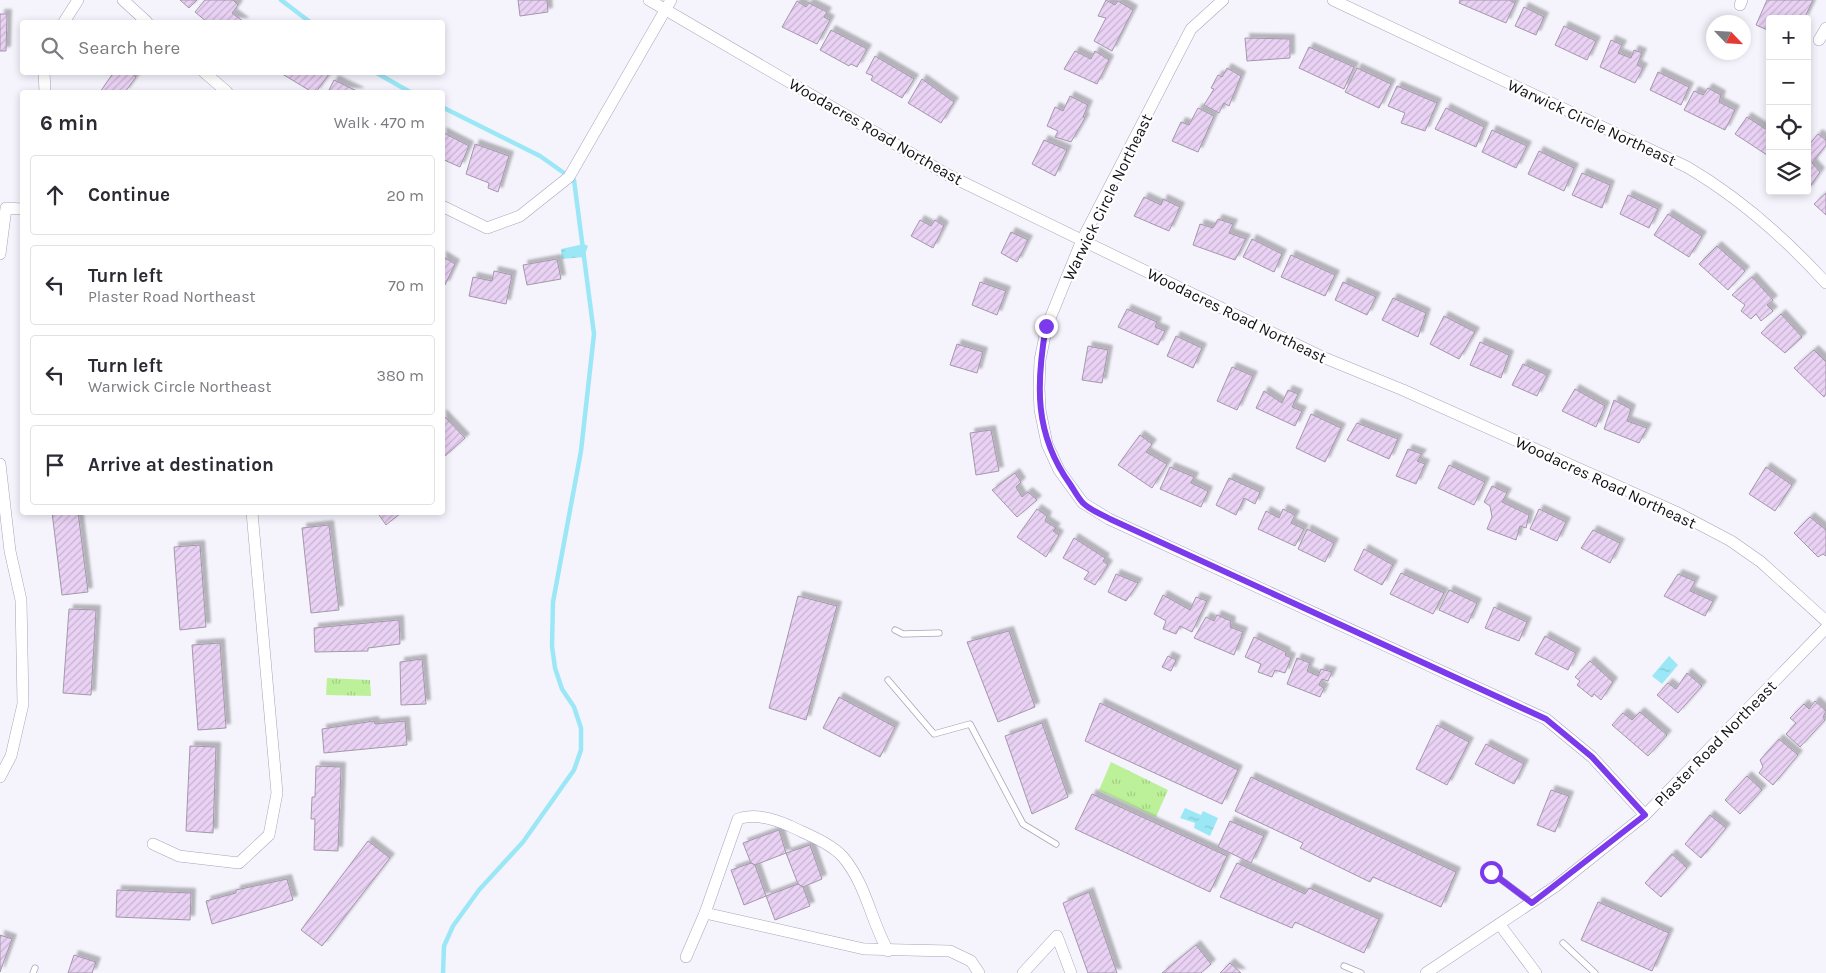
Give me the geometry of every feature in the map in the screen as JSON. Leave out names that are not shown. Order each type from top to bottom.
[{"type":"street","points":[[65,20],[78,0]]},
{"type":"street","points":[[123,0],[145,20]]},
{"type":"street","name":"Woodacres Road Northeast","points":[[649,0],[668,5],[948,174],[1320,356],[1403,390],[1566,462],[1731,541],[1782,580],[1826,621]]},
{"type":"street","name":"Warwick Circle Northeast","points":[[1223,0],[1207,12],[1191,29],[1082,240],[1046,326],[1040,360],[1040,410],[1047,444],[1059,470],[1083,503],[1110,519],[1546,719],[1592,757],[1645,815]]},
{"type":"street","name":"Warwick Circle Northeast","points":[[1333,0],[1687,167],[1722,188],[1754,214],[1801,256],[1826,283]]},
{"type":"street","points":[[445,207],[487,228],[520,216],[570,177],[668,5]]},
{"type":"street","points":[[1819,40],[1826,28]]},
{"type":"street","points":[[44,75],[45,90]]},
{"type":"street","points":[[207,75],[224,90]]},
{"type":"street","points":[[0,254],[6,208],[20,209]]},
{"type":"street","points":[[0,464],[10,551],[21,600],[24,704],[11,756],[0,777]]},
{"type":"street","points":[[153,844],[179,856],[239,863],[268,835],[277,793],[252,515]]},
{"type":"street","name":"Plaster Road Northeast","points":[[1426,973],[1532,903],[1645,815],[1826,628]]},
{"type":"street","points":[[686,958],[705,914],[738,819],[747,816],[779,821],[814,837],[842,856],[860,882],[877,931],[888,951]]},
{"type":"street","points":[[705,914],[864,950],[950,950],[971,961],[979,973]]},
{"type":"street","points":[[1500,925],[1536,973]]},
{"type":"street","points":[[1023,973],[1057,936],[1071,973]]},
{"type":"lane","points":[[895,630],[903,634],[939,633]]},
{"type":"lane","points":[[888,680],[934,734],[970,724],[1023,824],[1056,844]]},
{"type":"lane","points":[[1491,872],[1532,903]]},
{"type":"lane","points":[[1563,943],[1595,973]]},
{"type":"lane","points":[[1344,966],[1361,973]]},
{"type":"green space","points":[[327,678],[370,680],[371,696],[326,695]]},
{"type":"green space","points":[[1111,762],[1168,790],[1156,817],[1099,790]]},
{"type":"water","points":[[584,244],[588,246],[584,257],[562,259],[561,249]]},
{"type":"water","points":[[1669,656],[1678,665],[1662,684],[1652,676]]},
{"type":"water","points":[[1185,808],[1201,815],[1203,811],[1218,818],[1210,836],[1194,828],[1195,823],[1180,818]]},
{"type":"building","points":[[180,0],[197,0],[189,8]]},
{"type":"building","points":[[205,0],[233,0],[238,5],[232,13],[241,20],[205,20],[195,12]]},
{"type":"building","points":[[518,0],[547,0],[548,12],[520,16]]},
{"type":"building","points":[[1106,0],[1115,5],[1118,1],[1133,10],[1112,51],[1094,41],[1106,18],[1098,16]]},
{"type":"building","points":[[1460,0],[1509,0],[1515,3],[1506,23],[1459,3]]},
{"type":"building","points":[[1767,0],[1813,0],[1806,15],[1766,15],[1766,29],[1756,25]]},
{"type":"building","points":[[797,1],[806,7],[809,3],[827,12],[824,17],[830,20],[817,44],[782,27]]},
{"type":"building","points":[[1524,7],[1544,17],[1536,35],[1515,26]]},
{"type":"building","points":[[0,14],[7,14],[6,51],[0,51]]},
{"type":"building","points":[[1564,26],[1596,41],[1587,60],[1555,45]]},
{"type":"building","points":[[831,30],[867,49],[857,67],[851,64],[849,66],[820,50]]},
{"type":"building","points":[[1245,38],[1290,39],[1290,58],[1247,61]]},
{"type":"building","points":[[1611,40],[1622,45],[1618,53],[1631,58],[1634,50],[1642,53],[1637,65],[1643,68],[1635,83],[1600,67]]},
{"type":"building","points":[[1309,47],[1354,67],[1344,89],[1299,68]]},
{"type":"building","points":[[1075,51],[1091,59],[1095,51],[1109,60],[1097,84],[1064,69]]},
{"type":"building","points":[[875,56],[914,79],[902,98],[871,80],[873,76],[866,73]]},
{"type":"building","points":[[1227,68],[1241,76],[1229,106],[1224,103],[1219,113],[1204,105],[1214,89],[1211,88],[1218,75],[1222,77]]},
{"type":"building","points":[[1357,68],[1391,84],[1379,108],[1345,92]]},
{"type":"building","points":[[1658,72],[1689,87],[1681,105],[1650,90]]},
{"type":"building","points":[[112,75],[134,75],[136,77],[126,90],[101,90]]},
{"type":"building","points":[[284,75],[328,75],[317,90],[309,90]]},
{"type":"building","points":[[922,79],[954,102],[941,123],[908,103]]},
{"type":"building","points":[[334,80],[355,90],[329,90]]},
{"type":"building","points":[[1397,86],[1437,103],[1425,131],[1401,123],[1405,113],[1388,106]]},
{"type":"building","points":[[1708,88],[1721,95],[1719,102],[1735,110],[1725,130],[1684,110],[1694,91],[1703,95]]},
{"type":"building","points":[[1070,96],[1088,105],[1083,117],[1085,118],[1071,142],[1055,137],[1058,131],[1047,126],[1055,107],[1063,111]]},
{"type":"building","points":[[1198,108],[1214,116],[1198,152],[1172,141],[1181,122],[1189,125]]},
{"type":"building","points":[[1446,108],[1484,127],[1476,147],[1435,129]]},
{"type":"building","points":[[1747,117],[1766,129],[1766,154],[1735,134]]},
{"type":"building","points":[[1492,130],[1527,146],[1516,168],[1482,152]]},
{"type":"building","points":[[445,134],[469,146],[460,167],[445,160]]},
{"type":"building","points":[[1818,134],[1826,140],[1826,145],[1812,163],[1820,172],[1811,185],[1811,150],[1811,142]]},
{"type":"building","points":[[1044,140],[1067,150],[1055,176],[1032,164]]},
{"type":"building","points":[[475,144],[509,156],[498,192],[488,188],[489,183],[466,174]]},
{"type":"building","points":[[1539,151],[1574,168],[1564,191],[1528,174]]},
{"type":"building","points":[[1582,173],[1610,185],[1602,208],[1572,195]]},
{"type":"building","points":[[1826,193],[1826,215],[1814,204]]},
{"type":"building","points":[[1628,195],[1658,209],[1649,228],[1620,214]]},
{"type":"building","points":[[1144,197],[1161,205],[1163,199],[1180,207],[1169,231],[1134,216]]},
{"type":"building","points":[[1668,214],[1702,236],[1689,257],[1654,235]]},
{"type":"building","points":[[1218,219],[1233,224],[1229,233],[1246,239],[1235,260],[1193,245],[1200,224],[1213,228]]},
{"type":"building","points":[[920,220],[931,226],[935,220],[944,226],[933,248],[911,236]]},
{"type":"building","points":[[1011,232],[1028,240],[1017,262],[1001,253]]},
{"type":"building","points":[[1252,239],[1282,254],[1274,272],[1243,257]]},
{"type":"building","points":[[1717,246],[1745,271],[1728,290],[1699,264]]},
{"type":"building","points":[[1291,255],[1335,275],[1325,296],[1281,277]]},
{"type":"building","points":[[445,258],[455,264],[445,285]]},
{"type":"building","points":[[557,259],[561,279],[527,285],[523,265]]},
{"type":"building","points":[[494,271],[512,275],[506,304],[469,296],[473,277],[492,281]]},
{"type":"building","points":[[1752,277],[1773,300],[1767,305],[1773,311],[1761,321],[1756,314],[1751,319],[1741,311],[1745,305],[1732,295]]},
{"type":"building","points":[[980,282],[1006,291],[997,315],[972,305]]},
{"type":"building","points":[[1343,282],[1376,297],[1367,315],[1335,300]]},
{"type":"building","points":[[1393,298],[1426,313],[1418,337],[1382,320]]},
{"type":"building","points":[[1127,309],[1157,322],[1155,327],[1165,331],[1158,345],[1118,327]]},
{"type":"building","points":[[1781,314],[1802,337],[1785,353],[1761,333]]},
{"type":"building","points":[[1444,316],[1475,332],[1459,359],[1430,344]]},
{"type":"building","points":[[1176,336],[1202,348],[1193,368],[1167,356]]},
{"type":"building","points":[[1480,342],[1509,355],[1501,378],[1470,365]]},
{"type":"building","points":[[957,344],[983,352],[977,373],[950,365]]},
{"type":"building","points":[[1088,346],[1108,350],[1102,383],[1082,380]]},
{"type":"building","points":[[1814,350],[1826,362],[1826,394],[1824,397],[1794,368]]},
{"type":"building","points":[[1523,364],[1547,375],[1537,396],[1512,385]]},
{"type":"building","points":[[1232,367],[1253,376],[1237,410],[1217,401]]},
{"type":"building","points":[[1575,389],[1605,406],[1596,427],[1562,411]]},
{"type":"building","points":[[1288,390],[1298,394],[1292,407],[1302,411],[1295,426],[1256,408],[1264,391],[1282,403]]},
{"type":"building","points":[[1614,400],[1631,409],[1627,421],[1647,428],[1639,443],[1604,429]]},
{"type":"building","points":[[1311,414],[1341,428],[1325,462],[1296,448]]},
{"type":"building","points":[[445,417],[465,438],[445,456]]},
{"type":"building","points":[[1357,423],[1398,439],[1389,459],[1347,440]]},
{"type":"building","points":[[991,430],[999,471],[976,475],[970,433]]},
{"type":"building","points":[[1140,435],[1152,444],[1146,452],[1167,464],[1152,488],[1118,465]]},
{"type":"building","points":[[1408,449],[1422,454],[1417,461],[1425,464],[1416,484],[1396,476]]},
{"type":"building","points":[[1449,465],[1485,482],[1474,505],[1438,488]]},
{"type":"building","points":[[1170,467],[1194,477],[1191,483],[1208,491],[1201,507],[1160,489]]},
{"type":"building","points":[[1766,467],[1792,485],[1775,511],[1749,494]]},
{"type":"building","points":[[1015,473],[1021,482],[1016,487],[1022,497],[1028,492],[1037,500],[1017,517],[992,490]]},
{"type":"building","points":[[1229,478],[1260,492],[1255,504],[1244,498],[1236,515],[1216,505]]},
{"type":"building","points":[[1492,486],[1507,493],[1502,502],[1529,515],[1526,528],[1520,526],[1516,540],[1487,529],[1492,517],[1490,506],[1484,502]]},
{"type":"building","points":[[1037,509],[1047,516],[1045,521],[1056,528],[1053,531],[1059,535],[1046,557],[1017,537]]},
{"type":"building","points":[[1283,509],[1295,515],[1291,523],[1304,529],[1295,546],[1258,529],[1266,511],[1279,518]]},
{"type":"building","points":[[1539,509],[1566,522],[1557,541],[1530,529]]},
{"type":"building","points":[[52,515],[78,515],[88,592],[62,595]]},
{"type":"building","points":[[379,515],[398,515],[386,525]]},
{"type":"building","points":[[1810,517],[1826,530],[1826,556],[1823,554],[1818,557],[1794,533]]},
{"type":"building","points":[[329,525],[339,610],[311,613],[302,528]]},
{"type":"building","points":[[1307,529],[1334,543],[1325,562],[1298,549]]},
{"type":"building","points":[[1593,530],[1620,543],[1610,563],[1581,548]]},
{"type":"building","points":[[1074,538],[1105,558],[1103,561],[1108,565],[1095,585],[1084,579],[1089,572],[1063,558]]},
{"type":"building","points":[[200,545],[206,627],[180,630],[174,547]]},
{"type":"building","points":[[1364,549],[1393,565],[1382,585],[1354,570]]},
{"type":"building","points":[[1401,573],[1444,593],[1433,614],[1390,594]]},
{"type":"building","points":[[1116,574],[1138,583],[1126,601],[1108,592]]},
{"type":"building","points":[[1678,574],[1695,581],[1690,591],[1713,601],[1705,616],[1664,596]]},
{"type":"building","points":[[1449,590],[1477,603],[1468,623],[1439,610]]},
{"type":"building","points":[[1163,595],[1190,610],[1196,597],[1207,601],[1192,632],[1180,626],[1176,634],[1163,629],[1166,621],[1154,614]]},
{"type":"building","points":[[798,596],[837,606],[806,720],[769,708]]},
{"type":"building","points":[[1494,607],[1527,622],[1519,641],[1485,628]]},
{"type":"building","points":[[69,609],[96,610],[91,695],[63,693]]},
{"type":"building","points":[[1217,615],[1231,621],[1230,627],[1243,632],[1234,655],[1194,638],[1206,617],[1214,621]]},
{"type":"building","points":[[399,620],[400,644],[368,648],[368,651],[315,652],[314,628]]},
{"type":"building","points":[[1009,631],[1035,707],[998,722],[967,642]]},
{"type":"building","points":[[1545,636],[1576,653],[1568,670],[1535,654]]},
{"type":"building","points":[[1254,637],[1286,652],[1285,655],[1291,658],[1285,673],[1275,670],[1272,677],[1258,672],[1261,664],[1245,657]]},
{"type":"building","points":[[220,643],[226,728],[198,730],[192,645]]},
{"type":"building","points":[[1168,656],[1176,660],[1171,671],[1162,667]]},
{"type":"building","points":[[1297,658],[1310,663],[1307,671],[1318,676],[1321,669],[1332,672],[1328,681],[1322,679],[1319,685],[1324,688],[1320,697],[1287,684]]},
{"type":"building","points":[[422,659],[426,704],[401,705],[400,662]]},
{"type":"building","points":[[1590,661],[1613,682],[1601,700],[1594,694],[1592,697],[1577,685],[1580,681],[1575,677]]},
{"type":"building","points":[[1687,673],[1702,686],[1678,713],[1657,695],[1668,683],[1676,689]]},
{"type":"building","points":[[839,697],[895,727],[880,757],[823,728]]},
{"type":"building","points":[[1815,701],[1826,711],[1823,717],[1825,720],[1800,747],[1786,734],[1796,723],[1790,718],[1804,704],[1809,709]]},
{"type":"building","points":[[1100,703],[1238,770],[1222,804],[1085,741]]},
{"type":"building","points":[[1640,712],[1667,735],[1648,756],[1612,725],[1623,713],[1632,720]]},
{"type":"building","points":[[374,721],[375,724],[405,721],[407,745],[324,753],[322,729]]},
{"type":"building","points":[[1042,723],[1068,797],[1032,814],[1005,736]]},
{"type":"building","points":[[1437,725],[1469,742],[1447,785],[1416,769]]},
{"type":"building","points":[[1779,739],[1798,755],[1773,785],[1759,773],[1763,767],[1760,760]]},
{"type":"building","points":[[1486,744],[1524,764],[1514,784],[1475,764]]},
{"type":"building","points":[[190,746],[216,747],[213,833],[186,831]]},
{"type":"building","points":[[316,766],[341,767],[338,851],[314,850],[315,819],[311,819],[312,797],[315,797]]},
{"type":"building","points":[[1747,776],[1762,790],[1740,814],[1725,800]]},
{"type":"building","points":[[1251,777],[1456,872],[1441,907],[1373,877],[1370,882],[1300,848],[1303,843],[1235,811]]},
{"type":"building","points":[[1551,790],[1569,796],[1555,832],[1537,825]]},
{"type":"building","points":[[1092,794],[1227,856],[1210,892],[1075,829]]},
{"type":"building","points":[[1710,815],[1726,828],[1701,858],[1685,844]]},
{"type":"building","points":[[1230,821],[1264,836],[1251,863],[1218,847]]},
{"type":"building","points":[[779,830],[786,853],[755,865],[751,863],[743,843]]},
{"type":"building","points":[[368,841],[390,858],[322,946],[301,930]]},
{"type":"building","points":[[810,845],[822,879],[803,887],[798,884],[786,853]]},
{"type":"building","points":[[1672,854],[1687,868],[1661,897],[1645,883]]},
{"type":"building","points":[[751,863],[755,865],[766,896],[744,905],[731,870]]},
{"type":"building","points":[[1237,863],[1305,894],[1309,888],[1379,919],[1364,953],[1295,922],[1292,928],[1220,897]]},
{"type":"building","points":[[287,879],[293,900],[212,924],[206,901],[236,893],[236,890]]},
{"type":"building","points":[[798,884],[803,887],[810,906],[775,920],[766,896]]},
{"type":"building","points":[[117,890],[191,893],[190,920],[116,917]]},
{"type":"building","points":[[1089,892],[1117,973],[1088,973],[1063,903]]},
{"type":"building","points":[[1598,902],[1669,933],[1652,971],[1581,940]]},
{"type":"building","points":[[0,935],[12,939],[0,972]]},
{"type":"building","points":[[1196,945],[1211,964],[1201,973],[1162,973]]},
{"type":"building","points":[[74,955],[96,962],[92,973],[68,973]]},
{"type":"building","points":[[1230,963],[1241,973],[1220,973]]},
{"type":"waterway","points":[[281,0],[307,20]]},
{"type":"waterway","points":[[380,75],[406,90]]},
{"type":"waterway","points":[[443,973],[444,946],[453,926],[479,890],[523,842],[574,770],[581,750],[581,728],[574,707],[562,689],[555,668],[552,646],[553,602],[581,451],[594,334],[574,180],[540,156],[445,108]]},
{"type":"route","points":[[1046,326],[1040,360],[1040,410],[1047,444],[1059,470],[1083,503],[1110,519],[1546,719],[1592,757],[1645,815],[1532,903],[1491,872]]}]
